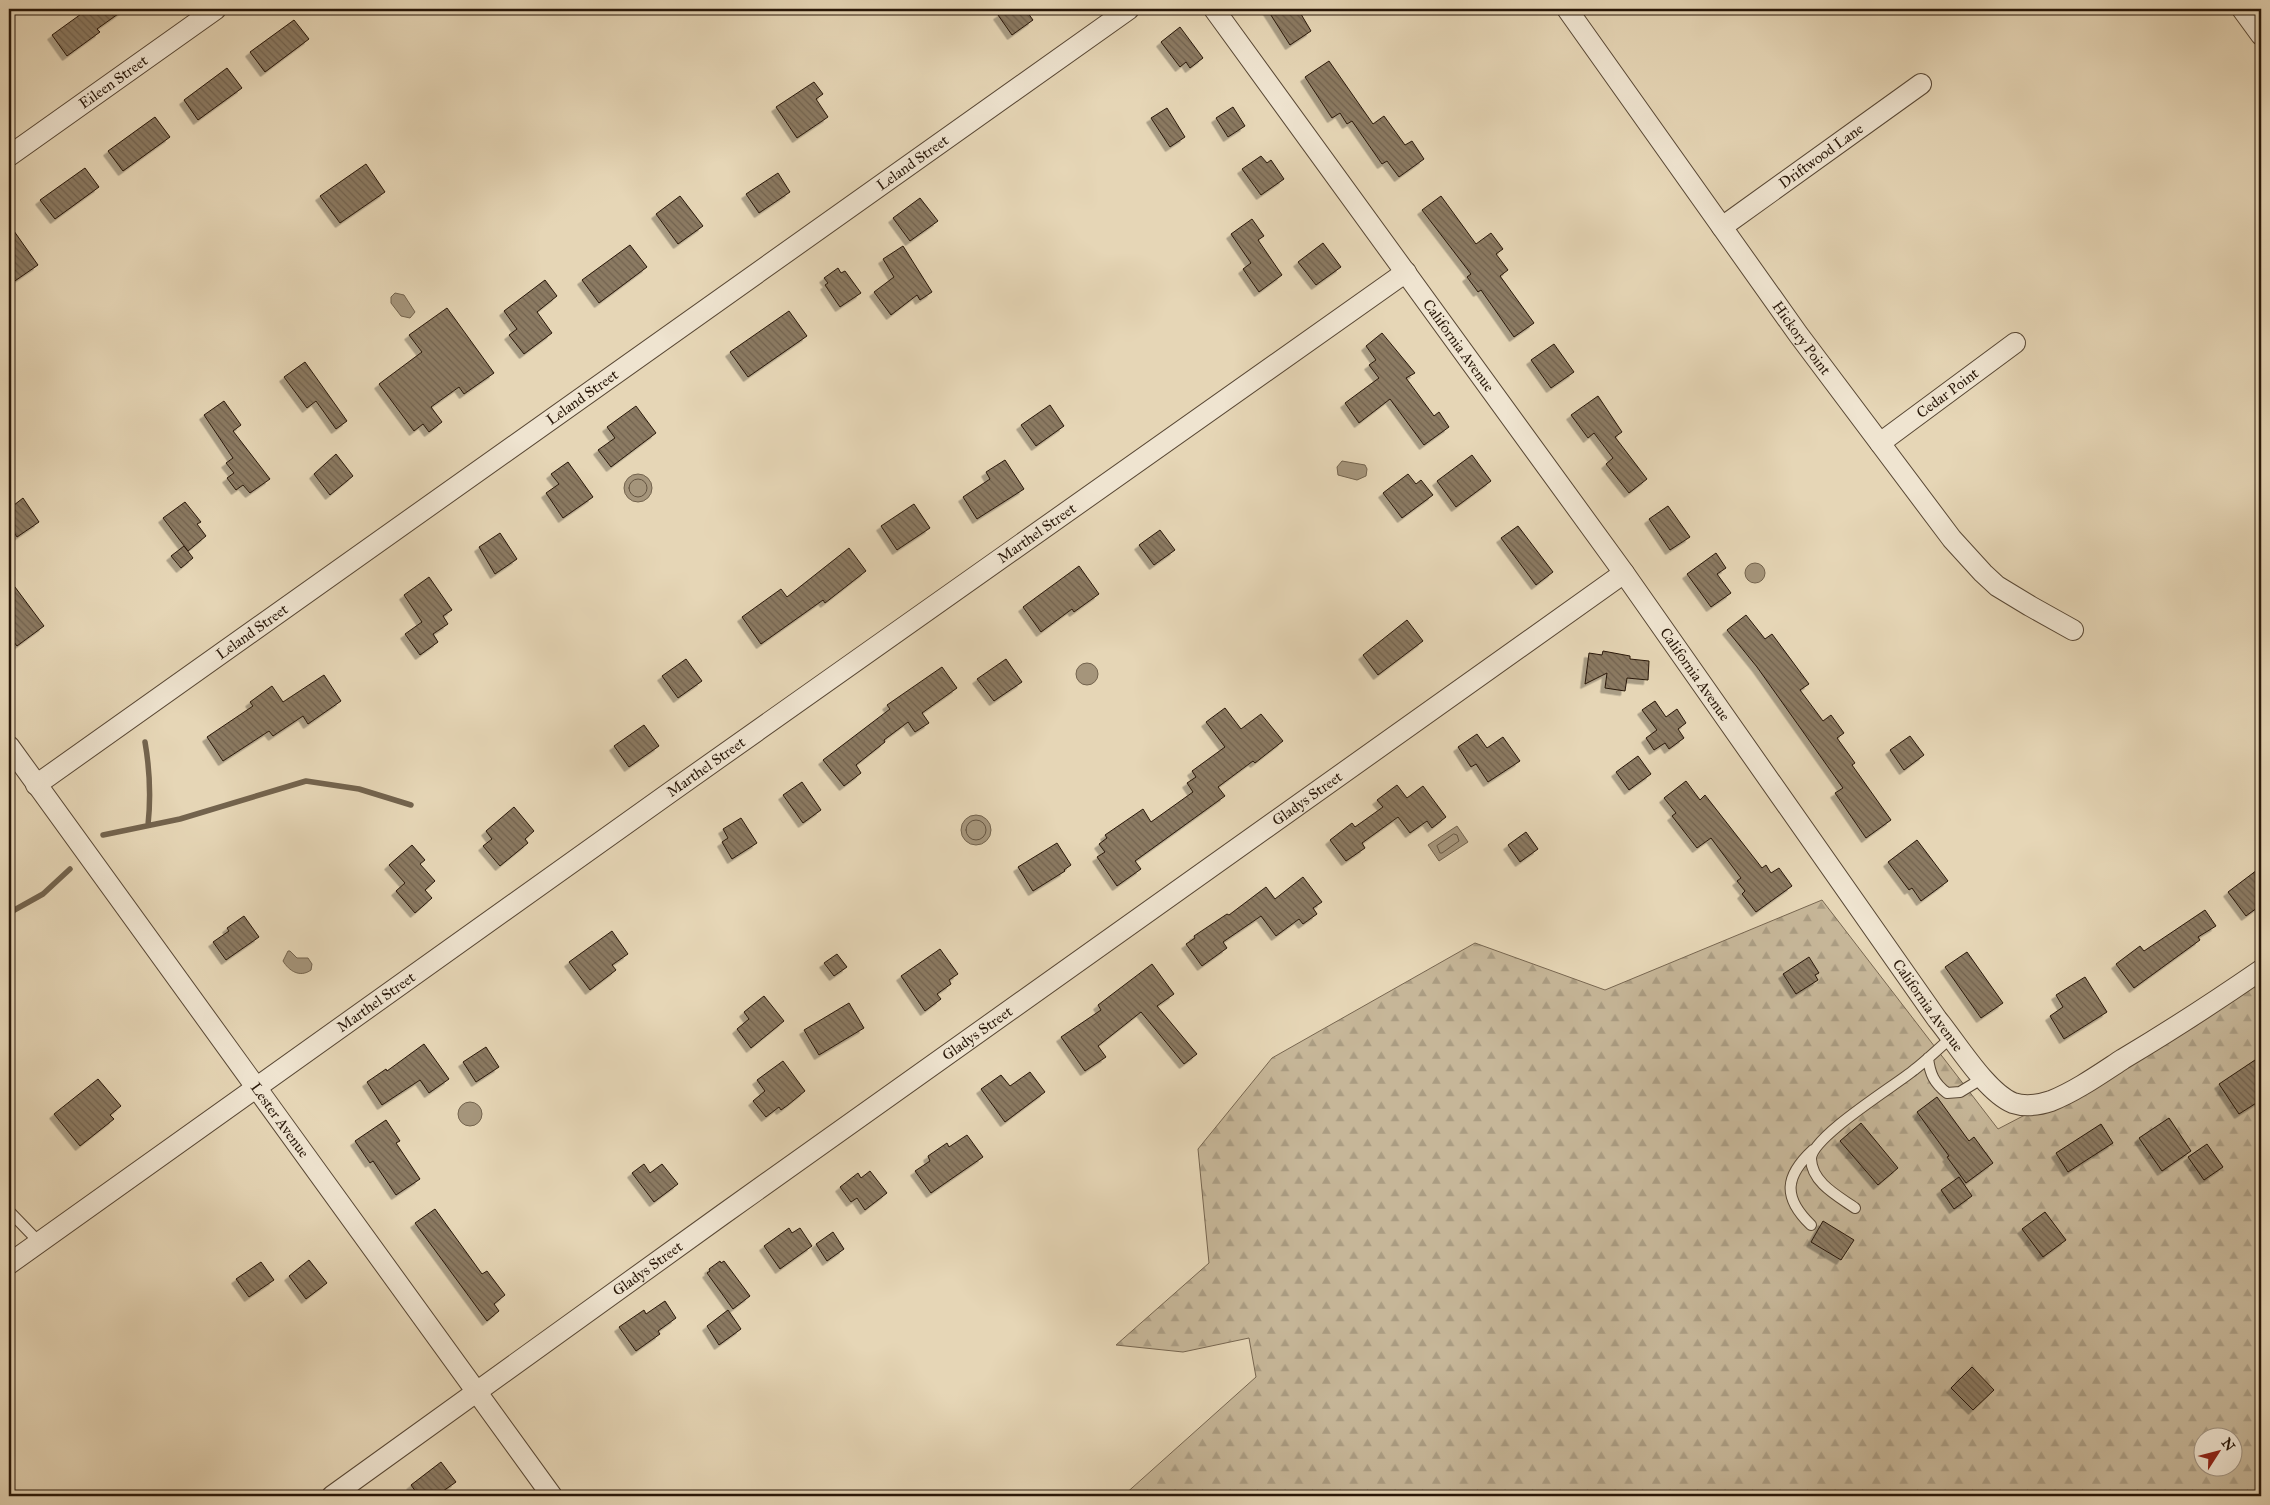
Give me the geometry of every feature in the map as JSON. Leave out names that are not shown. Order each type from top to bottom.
[{"type":"street","name":"Eileen Street","points":[[9,156],[216,9]]},
{"type":"street","name":"Leland Street","points":[[36,785],[1129,9]]},
{"type":"street","name":"California Avenue","points":[[1214,9],[1624,574],[1952,1037],[1983,1078],[1999,1095],[2013,1103],[2030,1105],[2051,1101],[2080,1086],[2185,1021],[2261,970]]},
{"type":"street","name":"Hickory Point","points":[[1566,9],[1798,334],[1952,538],[1982,573],[1998,586],[2073,630]]},
{"type":"street","points":[[2242,9],[2261,35]]},
{"type":"street","name":"Driftwood Lane","points":[[1722,227],[1921,84]]},
{"type":"street","name":"Marthel Street","points":[[9,1264],[1406,272]]},
{"type":"street","name":"Cedar Point","points":[[1880,443],[2015,343]]},
{"type":"street","name":"Gladys Street","points":[[332,1496],[730,1210],[1624,574]]},
{"type":"street","name":"Lester Avenue","points":[[9,746],[552,1496]]},
{"type":"lane","points":[[1811,1225],[1800,1214],[1793,1200],[1790,1179],[1796,1168],[1829,1132],[1928,1058],[1952,1037]]},
{"type":"lane","points":[[1928,1058],[1930,1072],[1938,1086],[1947,1093],[1960,1092],[1983,1078]]},
{"type":"lane","points":[[1816,1147],[1811,1157],[1814,1172],[1823,1186],[1855,1208]]},
{"type":"lane","points":[[9,1211],[39,1242]]},
{"type":"green space","points":[[1822,900],[1998,1129],[2196,1026],[2261,972],[2261,1496],[1123,1496],[1256,1377],[1249,1338],[1183,1352],[1116,1345],[1209,1263],[1198,1149],[1272,1058],[1475,943],[1605,990]]},
{"type":"water","points":[[395,293],[404,295],[415,312],[410,318],[401,316],[391,303],[391,297]]},
{"type":"water","points":[[1342,461],[1365,465],[1367,469],[1366,476],[1357,480],[1338,475],[1337,467]]},
{"type":"water","points":[[638,474],[648,478],[652,488],[648,498],[638,502],[628,498],[624,488],[628,478]]},
{"type":"water","points":[[1751,563],[1759,563],[1765,569],[1765,577],[1759,583],[1751,583],[1745,577],[1745,569]]},
{"type":"water","points":[[1087,663],[1095,666],[1098,674],[1095,682],[1087,685],[1079,682],[1076,674],[1079,666]]},
{"type":"water","points":[[976,815],[987,819],[991,830],[987,841],[976,845],[965,841],[961,830],[965,819]]},
{"type":"water","points":[[1457,826],[1468,842],[1439,861],[1428,845]]},
{"type":"water","points":[[288,951],[297,958],[308,958],[312,964],[311,970],[299,973],[288,968],[283,961]]},
{"type":"water","points":[[470,1102],[478,1106],[482,1114],[478,1122],[470,1126],[462,1122],[458,1114],[462,1106]]},
{"type":"building","points":[[88,9],[125,9],[97,29],[100,32],[67,56],[52,35]]},
{"type":"building","points":[[1007,9],[1025,9],[1033,20],[1012,35],[998,15]]},
{"type":"building","points":[[1267,9],[1298,9],[1311,31],[1290,45]]},
{"type":"building","points":[[294,20],[309,39],[265,72],[250,52]]},
{"type":"building","points":[[1180,27],[1203,58],[1190,68],[1186,62],[1180,67],[1161,42]]},
{"type":"building","points":[[1329,61],[1373,124],[1384,116],[1405,145],[1412,141],[1424,159],[1399,177],[1387,161],[1382,164],[1352,121],[1347,124],[1340,113],[1332,118],[1305,77]]},
{"type":"building","points":[[227,68],[242,88],[198,120],[184,100]]},
{"type":"building","points":[[814,82],[823,94],[816,99],[828,117],[797,138],[776,107]]},
{"type":"building","points":[[1233,107],[1245,126],[1228,137],[1216,118]]},
{"type":"building","points":[[1167,108],[1185,137],[1170,147],[1151,118]]},
{"type":"building","points":[[155,117],[170,137],[123,171],[108,151]]},
{"type":"building","points":[[1261,156],[1267,163],[1271,160],[1284,179],[1261,195],[1242,169]]},
{"type":"building","points":[[366,164],[385,192],[340,223],[320,196]]},
{"type":"building","points":[[85,168],[99,187],[55,219],[40,200]]},
{"type":"building","points":[[778,173],[790,192],[759,213],[746,194]]},
{"type":"building","points":[[680,196],[703,226],[678,244],[656,214]]},
{"type":"building","points":[[1441,196],[1476,244],[1491,233],[1503,249],[1496,254],[1508,270],[1500,276],[1534,323],[1514,337],[1481,290],[1478,292],[1467,277],[1471,274],[1422,210]]},
{"type":"building","points":[[920,198],[938,221],[910,241],[893,218]]},
{"type":"building","points":[[1252,219],[1264,236],[1258,240],[1282,275],[1259,292],[1243,269],[1251,263],[1231,234]]},
{"type":"building","points":[[9,224],[38,265],[9,285]]},
{"type":"building","points":[[1323,243],[1341,267],[1316,285],[1298,262]]},
{"type":"building","points":[[630,245],[647,267],[599,303],[582,280]]},
{"type":"building","points":[[903,246],[932,292],[920,300],[917,295],[891,315],[874,292],[894,277],[883,259]]},
{"type":"building","points":[[838,268],[841,273],[845,271],[861,293],[840,307],[825,285],[828,283],[824,278]]},
{"type":"building","points":[[545,280],[557,296],[537,312],[552,333],[524,354],[509,335],[517,329],[504,311]]},
{"type":"building","points":[[447,308],[494,373],[464,394],[459,387],[431,407],[442,422],[429,432],[423,424],[414,431],[379,384],[422,352],[409,335]]},
{"type":"building","points":[[789,311],[807,336],[748,377],[730,352]]},
{"type":"building","points":[[1382,333],[1415,373],[1406,378],[1434,416],[1439,412],[1449,427],[1424,445],[1390,399],[1359,423],[1345,403],[1379,378],[1369,365],[1376,360],[1366,346]]},
{"type":"building","points":[[1554,344],[1574,372],[1551,388],[1531,360]]},
{"type":"building","points":[[305,362],[347,421],[336,429],[316,401],[307,408],[284,377]]},
{"type":"building","points":[[1598,396],[1622,432],[1615,437],[1647,479],[1629,493],[1606,464],[1613,458],[1594,433],[1588,438],[1571,415]]},
{"type":"building","points":[[224,401],[241,425],[233,431],[270,479],[250,493],[243,485],[236,490],[227,478],[234,473],[226,463],[233,458],[204,415]]},
{"type":"building","points":[[1050,405],[1064,426],[1036,446],[1021,425]]},
{"type":"building","points":[[636,406],[656,433],[611,467],[598,450],[615,438],[607,427]]},
{"type":"building","points":[[336,454],[353,476],[330,495],[314,474]]},
{"type":"building","points":[[1472,455],[1491,481],[1456,507],[1437,481]]},
{"type":"building","points":[[1005,460],[1024,489],[977,519],[963,497],[990,479],[986,472]]},
{"type":"building","points":[[568,462],[593,497],[563,518],[546,493],[559,484],[551,474]]},
{"type":"building","points":[[1408,474],[1416,484],[1421,480],[1433,495],[1402,518],[1383,493]]},
{"type":"building","points":[[23,498],[39,522],[17,537],[9,525],[9,509]]},
{"type":"building","points":[[185,502],[201,522],[197,524],[206,536],[188,551],[163,518]]},
{"type":"building","points":[[914,504],[930,528],[897,550],[881,526]]},
{"type":"building","points":[[1668,506],[1690,537],[1670,550],[1649,519]]},
{"type":"building","points":[[1518,526],[1553,572],[1536,585],[1501,538]]},
{"type":"building","points":[[1160,530],[1175,550],[1154,565],[1139,545]]},
{"type":"building","points":[[500,533],[517,559],[495,574],[479,547]]},
{"type":"building","points":[[184,546],[193,558],[181,568],[171,556]]},
{"type":"building","points":[[849,548],[866,571],[825,603],[823,600],[761,644],[742,617],[781,589],[787,597]]},
{"type":"building","points":[[1716,553],[1726,568],[1717,574],[1731,593],[1711,607],[1687,574]]},
{"type":"building","points":[[1079,566],[1099,594],[1074,612],[1072,609],[1041,632],[1023,607]]},
{"type":"building","points":[[429,577],[452,610],[443,616],[448,624],[433,634],[438,642],[420,655],[405,634],[422,622],[404,595]]},
{"type":"building","points":[[9,579],[44,626],[17,646],[9,636]]},
{"type":"building","points":[[1746,615],[1765,639],[1772,634],[1809,684],[1800,690],[1823,721],[1831,715],[1844,733],[1837,738],[1855,763],[1852,765],[1891,820],[1866,838],[1835,793],[1843,788],[1757,667],[1727,630]]},
{"type":"building","points":[[1407,620],[1423,641],[1378,675],[1363,655]]},
{"type":"building","points":[[1603,651],[1630,656],[1630,659],[1649,661],[1648,680],[1627,678],[1625,691],[1605,688],[1607,673],[1585,684],[1589,653],[1602,655]]},
{"type":"building","points":[[686,659],[702,681],[678,698],[662,676]]},
{"type":"building","points":[[1006,659],[1022,682],[994,701],[977,679]]},
{"type":"building","points":[[942,667],[957,688],[922,713],[929,723],[915,732],[908,722],[856,765],[861,773],[844,786],[823,760],[890,709],[887,705]]},
{"type":"building","points":[[324,675],[341,701],[308,724],[303,716],[273,736],[269,731],[223,761],[207,737],[253,706],[250,702],[272,686],[283,702]]},
{"type":"building","points":[[1655,701],[1666,717],[1677,709],[1686,723],[1678,729],[1684,738],[1669,749],[1665,743],[1654,750],[1646,738],[1657,730],[1642,710]]},
{"type":"building","points":[[1225,708],[1241,729],[1261,714],[1283,741],[1255,763],[1253,761],[1218,787],[1225,796],[1135,861],[1141,869],[1117,886],[1097,857],[1105,852],[1099,844],[1107,838],[1105,835],[1143,809],[1151,822],[1193,792],[1187,783],[1196,777],[1192,771],[1225,747],[1206,722]]},
{"type":"building","points":[[644,725],[659,746],[629,767],[614,746]]},
{"type":"building","points":[[1477,734],[1487,748],[1503,737],[1520,761],[1488,782],[1476,764],[1471,767],[1458,747]]},
{"type":"building","points":[[1910,736],[1924,755],[1904,770],[1890,750]]},
{"type":"building","points":[[1638,756],[1651,774],[1629,790],[1616,772]]},
{"type":"building","points":[[1686,781],[1700,800],[1705,795],[1762,868],[1766,865],[1771,873],[1779,868],[1792,886],[1756,912],[1742,894],[1745,891],[1737,881],[1741,878],[1711,838],[1697,848],[1672,816],[1676,813],[1664,798]]},
{"type":"building","points":[[802,782],[821,810],[803,823],[783,795]]},
{"type":"building","points":[[1397,785],[1407,798],[1423,786],[1446,817],[1432,828],[1427,821],[1410,833],[1398,817],[1362,843],[1365,848],[1346,861],[1330,840],[1352,823],[1355,827],[1383,807],[1377,800]]},
{"type":"building","points":[[514,807],[534,831],[525,839],[528,843],[500,866],[483,846],[492,839],[486,831]]},
{"type":"building","points":[[741,818],[757,843],[732,859],[722,842],[728,838],[723,829]]},
{"type":"building","points":[[1526,832],[1538,849],[1520,862],[1508,845]]},
{"type":"building","points":[[1917,840],[1948,881],[1921,901],[1912,888],[1909,890],[1888,862]]},
{"type":"building","points":[[1057,843],[1071,865],[1065,871],[1033,891],[1018,867]]},
{"type":"building","points":[[412,845],[425,860],[420,864],[435,881],[425,890],[432,898],[415,913],[396,891],[405,883],[389,865]]},
{"type":"building","points":[[2261,867],[2261,905],[2246,916],[2228,892]]},
{"type":"building","points":[[1303,877],[1322,902],[1313,908],[1317,914],[1303,924],[1299,919],[1276,936],[1261,916],[1223,942],[1227,948],[1202,966],[1186,944],[1195,938],[1194,936],[1227,914],[1229,915],[1266,887],[1275,899]]},
{"type":"building","points":[[2205,910],[2216,926],[2198,937],[2200,940],[2134,988],[2116,964],[2140,946],[2144,951]]},
{"type":"building","points":[[244,916],[259,937],[226,960],[213,942],[229,931],[227,928]]},
{"type":"building","points":[[612,931],[628,954],[612,965],[616,970],[590,990],[569,962]]},
{"type":"building","points":[[940,949],[958,974],[949,980],[951,984],[937,994],[941,999],[925,1011],[901,976]]},
{"type":"building","points":[[1967,952],[2003,1003],[1981,1018],[1945,967]]},
{"type":"building","points":[[837,954],[847,967],[834,976],[824,963]]},
{"type":"building","points":[[1809,957],[1819,973],[1815,975],[1818,980],[1796,994],[1783,974]]},
{"type":"building","points":[[1152,964],[1174,994],[1157,1006],[1197,1054],[1184,1064],[1141,1012],[1098,1046],[1106,1057],[1085,1071],[1061,1037],[1101,1010],[1098,1005]]},
{"type":"building","points":[[2085,977],[2107,1012],[2064,1039],[2050,1016],[2063,1007],[2056,995]]},
{"type":"building","points":[[764,996],[784,1021],[751,1048],[737,1029],[749,1019],[744,1012]]},
{"type":"building","points":[[849,1003],[864,1028],[819,1055],[804,1030]]},
{"type":"building","points":[[424,1044],[449,1079],[429,1093],[420,1080],[382,1105],[367,1082],[386,1069],[387,1071]]},
{"type":"building","points":[[486,1047],[499,1067],[476,1082],[463,1062]]},
{"type":"building","points":[[2261,1056],[2261,1100],[2239,1114],[2219,1084]]},
{"type":"building","points":[[783,1061],[805,1091],[781,1110],[779,1107],[766,1117],[753,1101],[765,1091],[757,1080]]},
{"type":"building","points":[[1030,1072],[1045,1092],[1005,1122],[981,1089],[1001,1075],[1010,1086]]},
{"type":"building","points":[[98,1079],[121,1106],[110,1115],[114,1119],[80,1146],[54,1114]]},
{"type":"building","points":[[1937,1097],[1969,1141],[1974,1137],[1993,1163],[1966,1183],[1917,1112]]},
{"type":"building","points":[[2169,1118],[2191,1151],[2162,1171],[2139,1138]]},
{"type":"building","points":[[386,1120],[400,1141],[396,1143],[420,1179],[396,1195],[373,1161],[370,1163],[355,1141]]},
{"type":"building","points":[[1861,1123],[1898,1168],[1878,1185],[1840,1141]]},
{"type":"building","points":[[2101,1124],[2113,1143],[2068,1172],[2056,1153]]},
{"type":"building","points":[[967,1135],[983,1157],[931,1193],[915,1171],[930,1161],[928,1156],[947,1143],[949,1147]]},
{"type":"building","points":[[2207,1144],[2223,1167],[2204,1180],[2188,1157]]},
{"type":"building","points":[[644,1164],[650,1173],[662,1164],[678,1184],[654,1202],[632,1173]]},
{"type":"building","points":[[870,1171],[887,1193],[865,1210],[857,1198],[851,1202],[840,1187],[858,1173],[861,1178]]},
{"type":"building","points":[[1959,1177],[1972,1196],[1954,1209],[1941,1190]]},
{"type":"building","points":[[435,1209],[482,1274],[487,1271],[505,1295],[494,1304],[499,1311],[487,1321],[415,1223]]},
{"type":"building","points":[[2045,1212],[2066,1240],[2043,1257],[2022,1229]]},
{"type":"building","points":[[1823,1221],[1854,1240],[1841,1260],[1811,1242]]},
{"type":"building","points":[[789,1228],[792,1233],[800,1228],[812,1246],[780,1269],[764,1246]]},
{"type":"building","points":[[833,1232],[844,1249],[827,1261],[816,1244]]},
{"type":"building","points":[[309,1260],[327,1283],[306,1299],[289,1276]]},
{"type":"building","points":[[720,1261],[721,1263],[724,1261],[750,1296],[733,1309],[707,1273],[710,1271],[709,1269]]},
{"type":"building","points":[[261,1262],[274,1280],[249,1297],[236,1279]]},
{"type":"building","points":[[665,1301],[676,1318],[658,1331],[660,1334],[636,1351],[619,1327],[644,1310],[646,1314]]},
{"type":"building","points":[[728,1310],[741,1329],[719,1345],[707,1326]]},
{"type":"building","points":[[1972,1367],[1994,1390],[1973,1410],[1951,1388]]},
{"type":"building","points":[[441,1462],[456,1482],[436,1496],[419,1496],[411,1485]]},
{"type":"waterway","points":[[145,742],[150,784],[148,825]]},
{"type":"waterway","points":[[103,835],[180,819],[306,781],[359,789],[411,805]]},
{"type":"waterway","points":[[9,913],[43,894],[70,869]]}]
